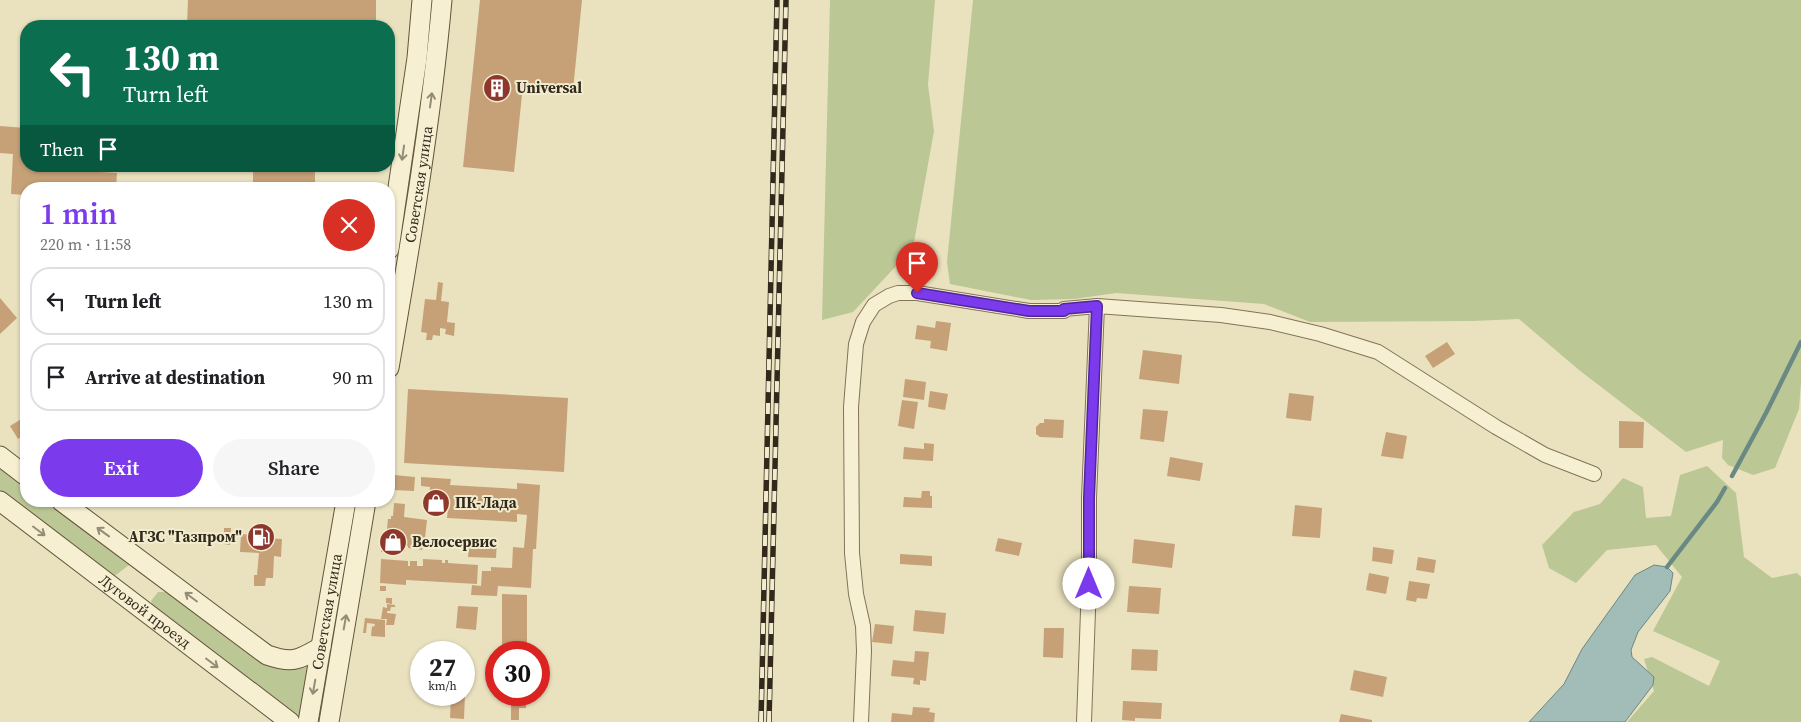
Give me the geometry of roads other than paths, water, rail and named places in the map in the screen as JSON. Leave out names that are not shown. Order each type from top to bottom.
[{"type":"main road","name":"Советская улица","points":[[395,208],[415,67],[422,0]]},
{"type":"main road","name":"Советская улица","points":[[395,333],[413,228],[436,62],[442,0]]},
{"type":"main road","points":[[0,456],[20,471]]},
{"type":"main road","name":"Луговой проезд","points":[[0,501],[290,722]]},
{"type":"main road","points":[[69,507],[267,655],[282,661],[299,659],[321,647]]},
{"type":"main road","name":"Советская улица","points":[[308,722],[345,507]]},
{"type":"main road","name":"Советская улица","points":[[329,722],[365,507]]},
{"type":"street","points":[[861,722],[863,626],[856,594],[852,553],[851,406],[856,344],[863,322],[874,305],[889,296],[898,293],[917,293],[1029,311],[1064,311],[1064,309],[1097,306],[1221,315],[1270,322],[1320,334],[1378,352],[1496,427],[1545,455],[1594,474]]},
{"type":"street","points":[[1084,722],[1097,306]]},
{"type":"water","points":[[1654,565],[1667,567],[1673,573],[1670,591],[1638,632],[1631,650],[1632,657],[1654,677],[1653,685],[1625,722],[1529,722],[1564,684],[1582,649],[1635,575]]},
{"type":"waterway","points":[[1732,476],[1801,342]]},
{"type":"waterway","points":[[1667,567],[1717,502],[1725,488]]},
{"type":"railway","points":[[761,722],[777,0]]},
{"type":"railway","points":[[769,722],[786,0]]},
{"type":"place","name":"Universal","points":[[497,88]]},
{"type":"place","name":"ПК-Лада","points":[[436,503]]},
{"type":"place","name":"АГЗС \"Газпром\"","points":[[261,537]]},
{"type":"place","name":"Велосервис","points":[[393,542]]}]
